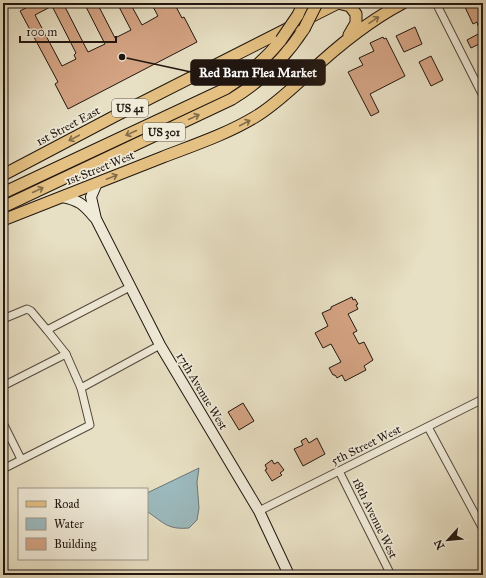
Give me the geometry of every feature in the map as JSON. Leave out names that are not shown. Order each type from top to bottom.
[{"type":"main road","name":"1st Street West","points":[[3,193],[225,89],[252,70],[269,54],[281,40],[298,15],[304,3]]},
{"type":"main road","points":[[338,3],[350,6],[356,14],[356,23],[347,39]]},
{"type":"main road","name":"1st Street East","points":[[3,175],[115,116],[338,3]]},
{"type":"main road","name":"1st Street West","points":[[3,220],[217,135],[250,120],[279,100],[347,39],[379,16],[403,3]]},
{"type":"main road","name":"1st Street West","points":[[3,207],[232,99],[268,72],[285,55],[304,28],[317,4]]},
{"type":"street","points":[[436,3],[483,96]]},
{"type":"street","name":"17th Avenue West","points":[[97,183],[91,197],[96,219],[160,345],[259,512],[289,575]]},
{"type":"street","name":"17th Avenue West","points":[[62,197],[74,199],[81,203],[96,219]]},
{"type":"street","points":[[47,330],[130,287]]},
{"type":"street","points":[[3,319],[27,309],[31,311],[47,330],[66,354],[81,388],[90,425],[3,469]]},
{"type":"street","points":[[81,388],[160,345]]},
{"type":"street","points":[[3,386],[66,354]]},
{"type":"street","name":"5th Street West","points":[[259,512],[483,399]]},
{"type":"street","points":[[3,423],[21,459]]},
{"type":"street","points":[[428,427],[483,529]]},
{"type":"street","name":"18th Avenue West","points":[[339,471],[391,575]]},
{"type":"water","points":[[199,468],[197,482],[199,508],[197,520],[189,528],[171,527],[148,512],[148,493]]},
{"type":"building","points":[[35,3],[63,3],[88,52],[105,44],[84,3],[97,3],[115,38],[131,30],[117,3],[130,3],[142,25],[158,16],[151,3],[174,3],[182,18],[184,17],[197,42],[68,109],[55,84],[58,82],[20,11]],"holes":[[[52,6],[76,53],[74,55],[76,59],[62,66],[35,15]]]},
{"type":"building","points":[[469,3],[483,3],[483,24],[478,26],[477,22],[473,24],[464,5]]},
{"type":"building","points":[[415,27],[422,44],[404,52],[396,36]]},
{"type":"building","points":[[480,33],[483,42],[471,48],[467,40]]},
{"type":"building","points":[[383,37],[384,39],[386,38],[405,76],[370,94],[379,112],[371,116],[348,72],[363,65],[359,58],[374,51],[370,43]]},
{"type":"building","points":[[431,56],[443,80],[431,86],[419,62]]},
{"type":"building","points":[[352,297],[358,304],[356,305],[358,309],[348,314],[357,331],[353,333],[359,344],[364,342],[373,360],[364,366],[366,370],[345,381],[342,375],[337,378],[333,375],[329,368],[341,362],[331,344],[323,348],[315,333],[328,326],[322,313]]},
{"type":"building","points":[[243,403],[254,421],[239,430],[228,412]]},
{"type":"building","points":[[306,438],[309,443],[317,438],[325,454],[303,466],[294,449],[303,445],[301,441]]},
{"type":"building","points":[[272,460],[274,464],[278,462],[284,470],[280,473],[282,475],[272,481],[265,470],[267,469],[265,465]]},
{"type":"place","name":"Red Barn Flea Market","points":[[122,57]]}]
